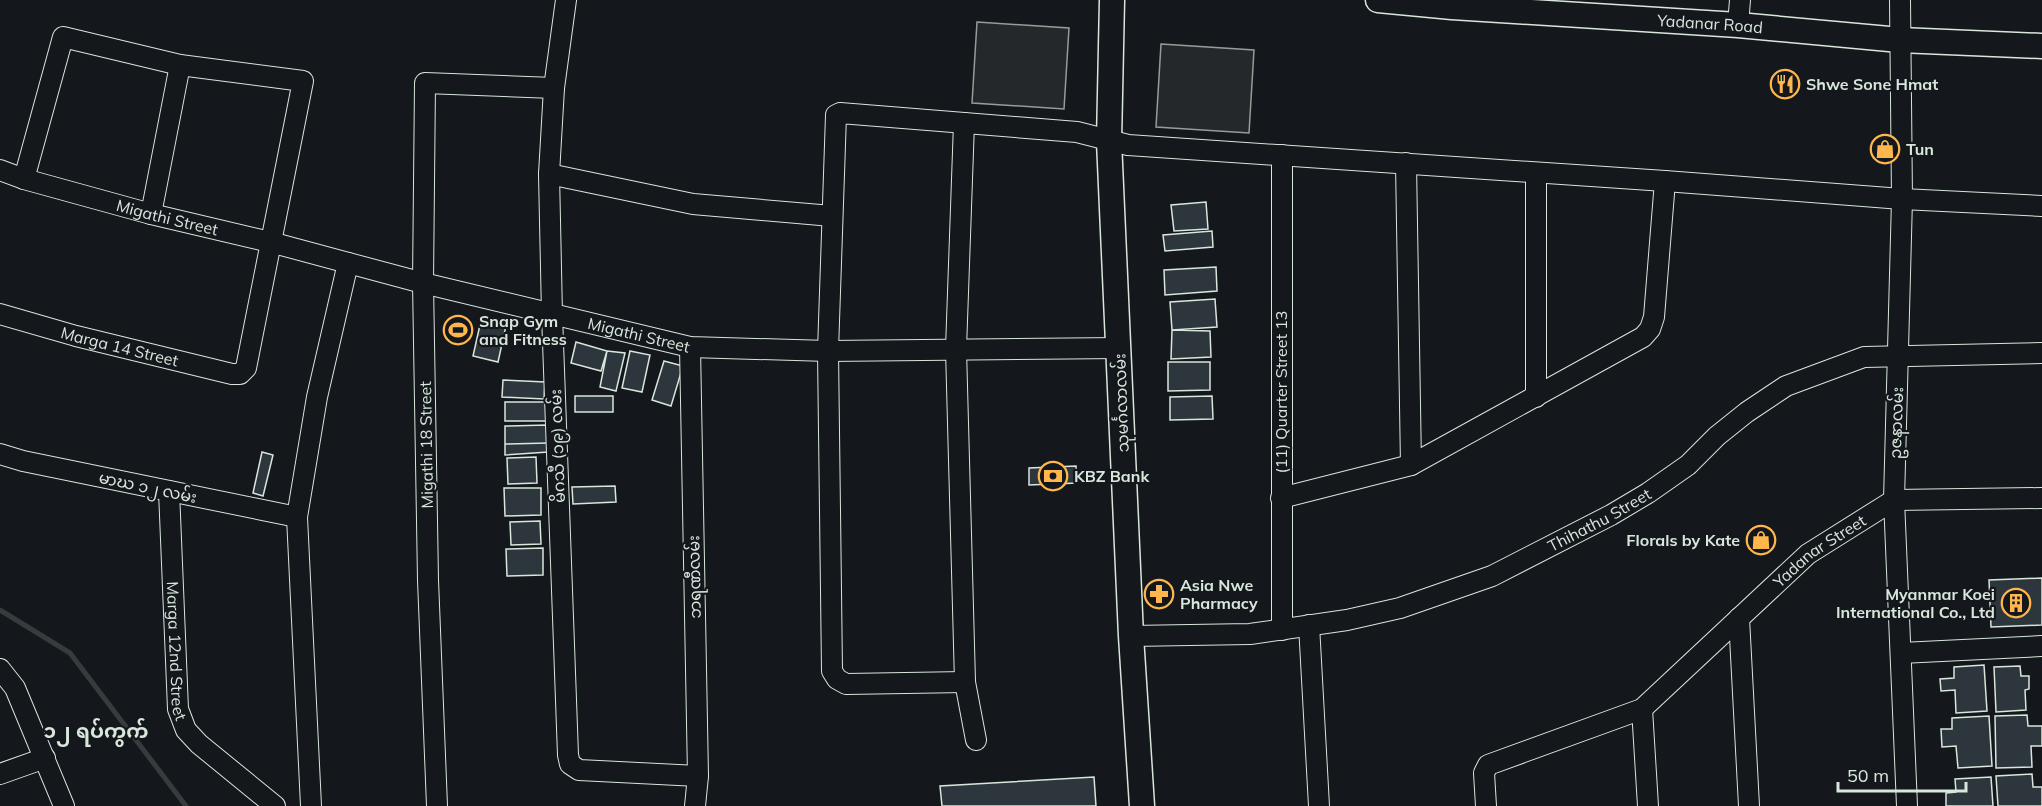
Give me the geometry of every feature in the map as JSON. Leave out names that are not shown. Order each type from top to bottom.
[{"type":"main road","name":"သုမင်္ဂလာလမ်း","points":[[1112,0],[1110,141],[1131,636],[1142,806]]},
{"type":"main road","name":"Yadanar Road","points":[[1378,0],[1452,3],[1900,40],[2042,46]]},
{"type":"street","name":"မိဂသီ (၁၉) လမ်း","points":[[566,0],[554,88],[549,174],[568,755],[570,764],[579,770],[698,776]]},
{"type":"street","points":[[1738,25],[1740,0]]},
{"type":"street","name":"ဥဇနာလမ်း","points":[[1900,0],[1902,199],[1894,500],[1907,806]]},
{"type":"street","points":[[24,179],[63,37],[180,65],[303,81],[270,242]]},
{"type":"street","points":[[151,214],[180,65]]},
{"type":"street","name":"Migathi 18 Street","points":[[438,806],[428,580],[423,283],[425,83],[554,88]]},
{"type":"street","points":[[964,682],[846,684],[837,679],[832,670],[828,351],[836,115],[840,113],[1077,132],[1128,144],[1902,199],[2042,206]]},
{"type":"street","points":[[964,123],[956,349],[964,682],[976,740]]},
{"type":"street","name":"(11) Quarter Street 13","points":[[1282,155],[1282,630]]},
{"type":"street","points":[[1406,163],[1411,465]]},
{"type":"street","name":"Migathi Street","points":[[0,170],[24,179],[151,214],[270,242],[552,315],[690,347],[828,351],[1119,348]]},
{"type":"street","points":[[1536,173],[1536,397]]},
{"type":"street","points":[[549,174],[673,202],[832,216]]},
{"type":"street","points":[[1281,498],[1411,465],[1643,337],[1650,329],[1654,317],[1665,181]]},
{"type":"street","name":"Marga 14 Street","points":[[0,314],[158,357],[240,374],[246,368],[270,242]]},
{"type":"street","points":[[311,806],[297,517],[317,397],[348,263]]},
{"type":"street","name":"ဘရဏီလမ်း","points":[[690,347],[698,776],[695,806]]},
{"type":"street","name":"Thihathu Street","points":[[1131,636],[1250,634],[1347,620],[1400,608],[1492,576],[1611,515],[1688,465],[1717,436],[1747,412],[1786,386],[1864,357],[2042,353]]},
{"type":"street","name":"မာဃ ၁၂ လမ်း","points":[[0,454],[23,461],[297,517]]},
{"type":"street","name":"Marga 12nd Street","points":[[170,491],[178,709],[186,730],[199,744],[275,806]]},
{"type":"street","points":[[1894,500],[2042,498]]},
{"type":"street","name":"Yadanar Street","points":[[1642,709],[1808,554],[1894,500]]},
{"type":"street","points":[[1739,618],[1749,806]]},
{"type":"street","points":[[1309,625],[1319,806]]},
{"type":"street","points":[[1901,652],[2042,645]]},
{"type":"street","points":[[0,669],[15,688],[64,806]]},
{"type":"street","points":[[1486,806],[1484,772],[1488,765],[1642,709],[1648,806]]},
{"type":"street","points":[[0,774],[45,758]]},
{"type":"shaded area","points":[[977,22],[1069,28],[1064,109],[972,103]]},
{"type":"shaded area","points":[[1161,44],[1254,50],[1249,133],[1156,127]]},
{"type":"building","points":[[1206,202],[1208,229],[1174,231],[1171,205]]},
{"type":"building","points":[[1212,231],[1213,247],[1165,251],[1163,235]]},
{"type":"building","points":[[1216,267],[1217,291],[1165,295],[1164,270]]},
{"type":"building","points":[[1215,299],[1217,327],[1172,330],[1170,302]]},
{"type":"building","points":[[482,316],[507,321],[498,362],[473,356]]},
{"type":"building","points":[[1172,330],[1210,331],[1211,357],[1171,359]]},
{"type":"building","points":[[576,342],[607,351],[601,371],[571,363]]},
{"type":"building","points":[[607,351],[625,353],[616,391],[600,387]]},
{"type":"building","points":[[630,351],[650,355],[642,392],[622,388]]},
{"type":"building","points":[[664,361],[683,366],[671,406],[652,400]]},
{"type":"building","points":[[1168,362],[1210,362],[1210,390],[1168,391]]},
{"type":"building","points":[[503,380],[545,382],[544,399],[502,397]]},
{"type":"building","points":[[575,396],[613,396],[613,412],[575,412]]},
{"type":"building","points":[[1212,396],[1213,419],[1170,420],[1170,397]]},
{"type":"building","points":[[505,402],[547,402],[547,421],[505,421]]},
{"type":"building","points":[[547,425],[548,443],[505,444],[505,426]]},
{"type":"building","points":[[548,443],[548,452],[505,455],[505,444]]},
{"type":"building","points":[[262,452],[273,455],[263,496],[253,493]]},
{"type":"building","points":[[536,457],[537,483],[508,484],[507,458]]},
{"type":"building","name":"KBZ Bank","points":[[1076,466],[1077,483],[1029,485],[1029,468]]},
{"type":"building","points":[[615,486],[616,502],[573,504],[572,487]]},
{"type":"building","points":[[504,488],[541,488],[541,515],[505,516]]},
{"type":"building","points":[[540,521],[541,544],[511,545],[510,522]]},
{"type":"building","points":[[543,548],[543,575],[507,576],[506,549]]},
{"type":"building","name":"Myanmar Koei International Co., Ltd","points":[[2042,578],[2042,625],[1991,627],[1989,580]]},
{"type":"building","points":[[1984,665],[1987,711],[1956,713],[1955,690],[1941,691],[1940,679],[1954,678],[1954,667]]},
{"type":"building","points":[[2020,666],[2021,676],[2029,676],[2029,689],[2025,690],[2026,710],[1996,712],[1994,667]]},
{"type":"building","points":[[2027,715],[2028,726],[2042,726],[2042,746],[2031,746],[2032,767],[1996,768],[1995,716]]},
{"type":"building","points":[[1989,716],[1992,766],[1958,768],[1956,746],[1942,747],[1941,729],[1952,729],[1952,718]]},
{"type":"building","points":[[2032,774],[2033,787],[2042,787],[2042,806],[1998,806],[1996,776]]},
{"type":"building","points":[[1094,777],[1096,806],[942,806],[940,786]]},
{"type":"building","points":[[1991,777],[1993,806],[1946,806],[1946,793],[1956,792],[1955,779]]},
{"type":"waterway","points":[[0,610],[70,653],[186,806]]},
{"type":"place","name":"Shwe Sone Hmat","points":[[1785,84]]},
{"type":"place","name":"Tun","points":[[1885,149]]},
{"type":"place","name":"Snap Gym and Fitness","points":[[458,330]]},
{"type":"place","name":"KBZ Bank","points":[[1053,476]]},
{"type":"place","name":"Florals by Kate","points":[[1761,540]]},
{"type":"place","name":"Asia Nwe Pharmacy","points":[[1159,594]]},
{"type":"place","name":"Myanmar Koei International Co., Ltd","points":[[2016,603]]},
{"type":"district","name":"၁၂ ရပ်ကွက်","points":[[96,730]]}]
